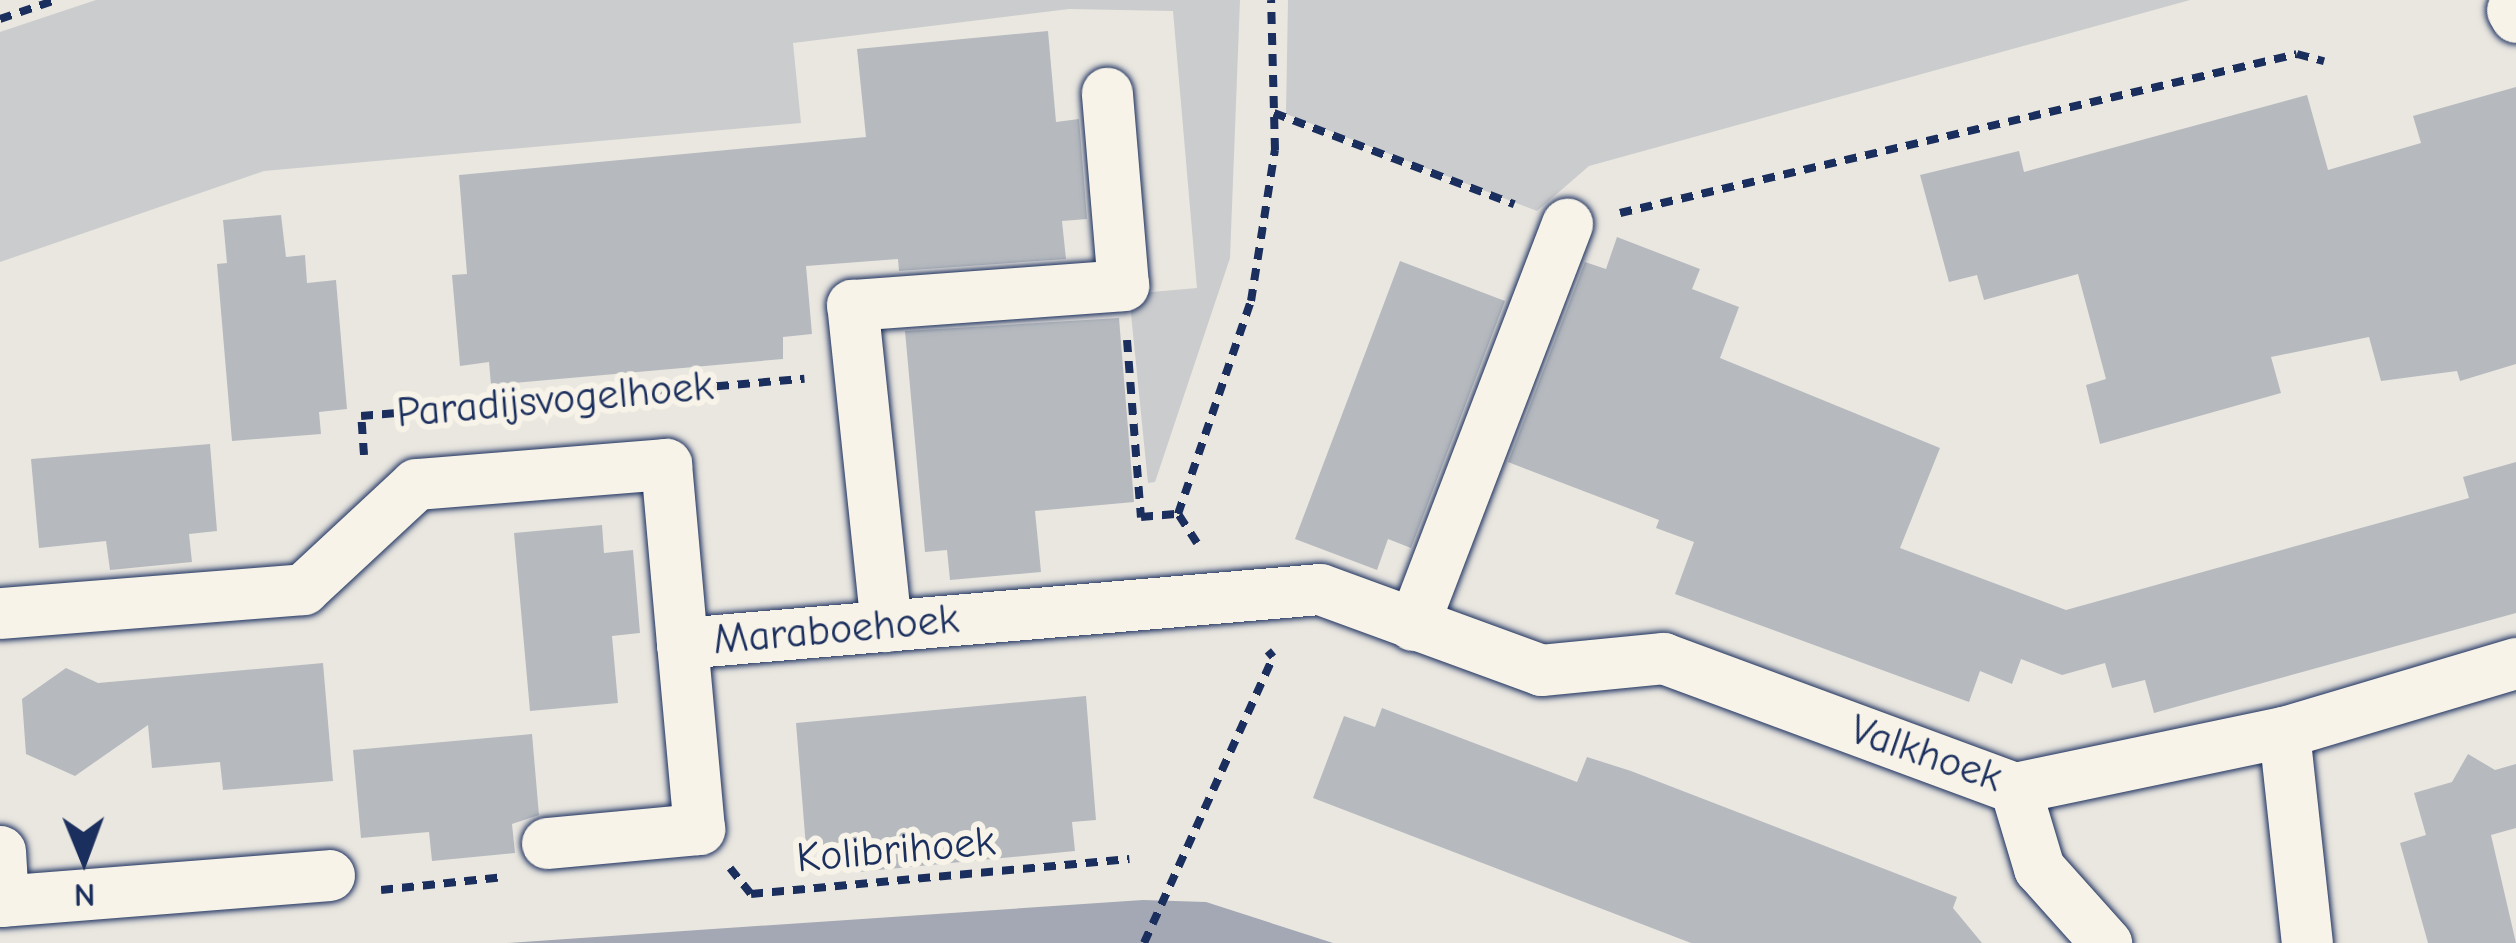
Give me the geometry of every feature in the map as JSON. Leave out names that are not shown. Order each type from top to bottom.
[{"type":"street","points":[[886,626],[852,305],[1123,286],[1107,93]]},
{"type":"street","points":[[1413,625],[1567,224]]},
{"type":"street","name":"Maraboehoek","points":[[0,613],[303,590],[416,484],[666,464],[682,644],[1231,595]]},
{"type":"street","name":"Valkhoek","points":[[1231,595],[1320,589],[1540,670],[1663,658],[2015,788],[2284,732],[2516,663]]},
{"type":"street","points":[[547,843],[699,829],[682,644]]},
{"type":"street","points":[[2284,732],[2307,943]]},
{"type":"street","points":[[2015,788],[2039,868],[2106,943]]},
{"type":"street","points":[[1,884],[329,875]]},
{"type":"path","points":[[0,19],[56,0]]},
{"type":"path","points":[[1178,514],[1251,302],[1274,113],[1271,0]]},
{"type":"path","points":[[1274,113],[1567,224],[2297,54],[2324,61]]},
{"type":"path","points":[[1123,286],[1142,517],[1178,514]]},
{"type":"path","name":"Paradijsvogelhoek","points":[[370,527],[361,416],[859,375]]},
{"type":"path","points":[[1144,943],[1273,657],[1178,514]]},
{"type":"path","name":"Kolibrihoek","points":[[699,829],[751,894],[1129,859]]},
{"type":"path","points":[[329,875],[368,891],[519,875],[547,843]]},
{"type":"shaded area","points":[[96,0],[1240,0],[1230,258],[1155,482],[1148,483],[1129,294],[1197,288],[1173,11],[1069,9],[793,43],[801,123],[264,171],[0,262],[0,32]]},
{"type":"shaded area","points":[[1288,0],[2190,0],[1589,166],[1537,211],[1286,114]]},
{"type":"shaded area","points":[[1143,900],[1206,902],[1333,943],[507,943]]},
{"type":"building","points":[[1048,31],[1056,122],[1079,119],[1087,219],[1062,221],[1066,259],[899,271],[898,259],[806,266],[812,334],[783,337],[783,359],[491,385],[489,362],[460,366],[452,275],[467,274],[459,175],[866,137],[857,49]]},
{"type":"building","points":[[2516,87],[2516,364],[2460,381],[2457,371],[2381,381],[2369,337],[2271,357],[2281,393],[2100,444],[2086,385],[2106,379],[2078,274],[1984,300],[1977,275],[1949,282],[1920,175],[2019,151],[2024,172],[2307,95],[2328,170],[2421,143],[2413,116]]},
{"type":"building","points":[[281,215],[286,257],[305,255],[307,283],[336,280],[347,409],[319,412],[321,434],[232,441],[217,264],[227,263],[223,220]]},
{"type":"building","points":[[1617,237],[1700,269],[1692,289],[1739,307],[1720,358],[1940,448],[1900,548],[2066,610],[2469,498],[2463,477],[2516,462],[2516,613],[2154,713],[2145,680],[2112,688],[2105,663],[2062,675],[2021,659],[2012,684],[1980,671],[1969,702],[1675,594],[1694,542],[1656,528],[1659,520],[1508,462],[1585,262],[1606,269]]},
{"type":"building","points":[[1400,261],[1505,301],[1411,548],[1388,539],[1377,570],[1295,539]]},
{"type":"building","points":[[1119,318],[1134,502],[1035,511],[1041,572],[950,580],[947,550],[925,552],[905,331]]},
{"type":"building","points":[[210,444],[217,531],[189,534],[192,562],[110,570],[106,541],[39,548],[31,459]]},
{"type":"building","points":[[602,525],[604,553],[633,550],[640,633],[612,636],[618,703],[530,711],[514,533]]},
{"type":"building","points":[[323,663],[333,781],[223,790],[220,762],[152,768],[148,725],[75,776],[26,754],[22,699],[66,668],[98,683]]},
{"type":"building","points":[[1086,696],[1096,820],[1072,822],[1075,851],[858,872],[855,841],[806,847],[796,723]]},
{"type":"building","points":[[1382,708],[1577,782],[1587,757],[1631,771],[1957,897],[1953,908],[1982,943],[1691,943],[1313,798],[1344,716],[1375,727]]},
{"type":"building","points":[[532,734],[539,815],[512,824],[515,853],[432,861],[429,832],[361,838],[353,750]]},
{"type":"building","points":[[2468,754],[2495,770],[2516,764],[2516,828],[2491,835],[2516,943],[2428,943],[2400,843],[2426,835],[2414,793],[2452,782]]}]
